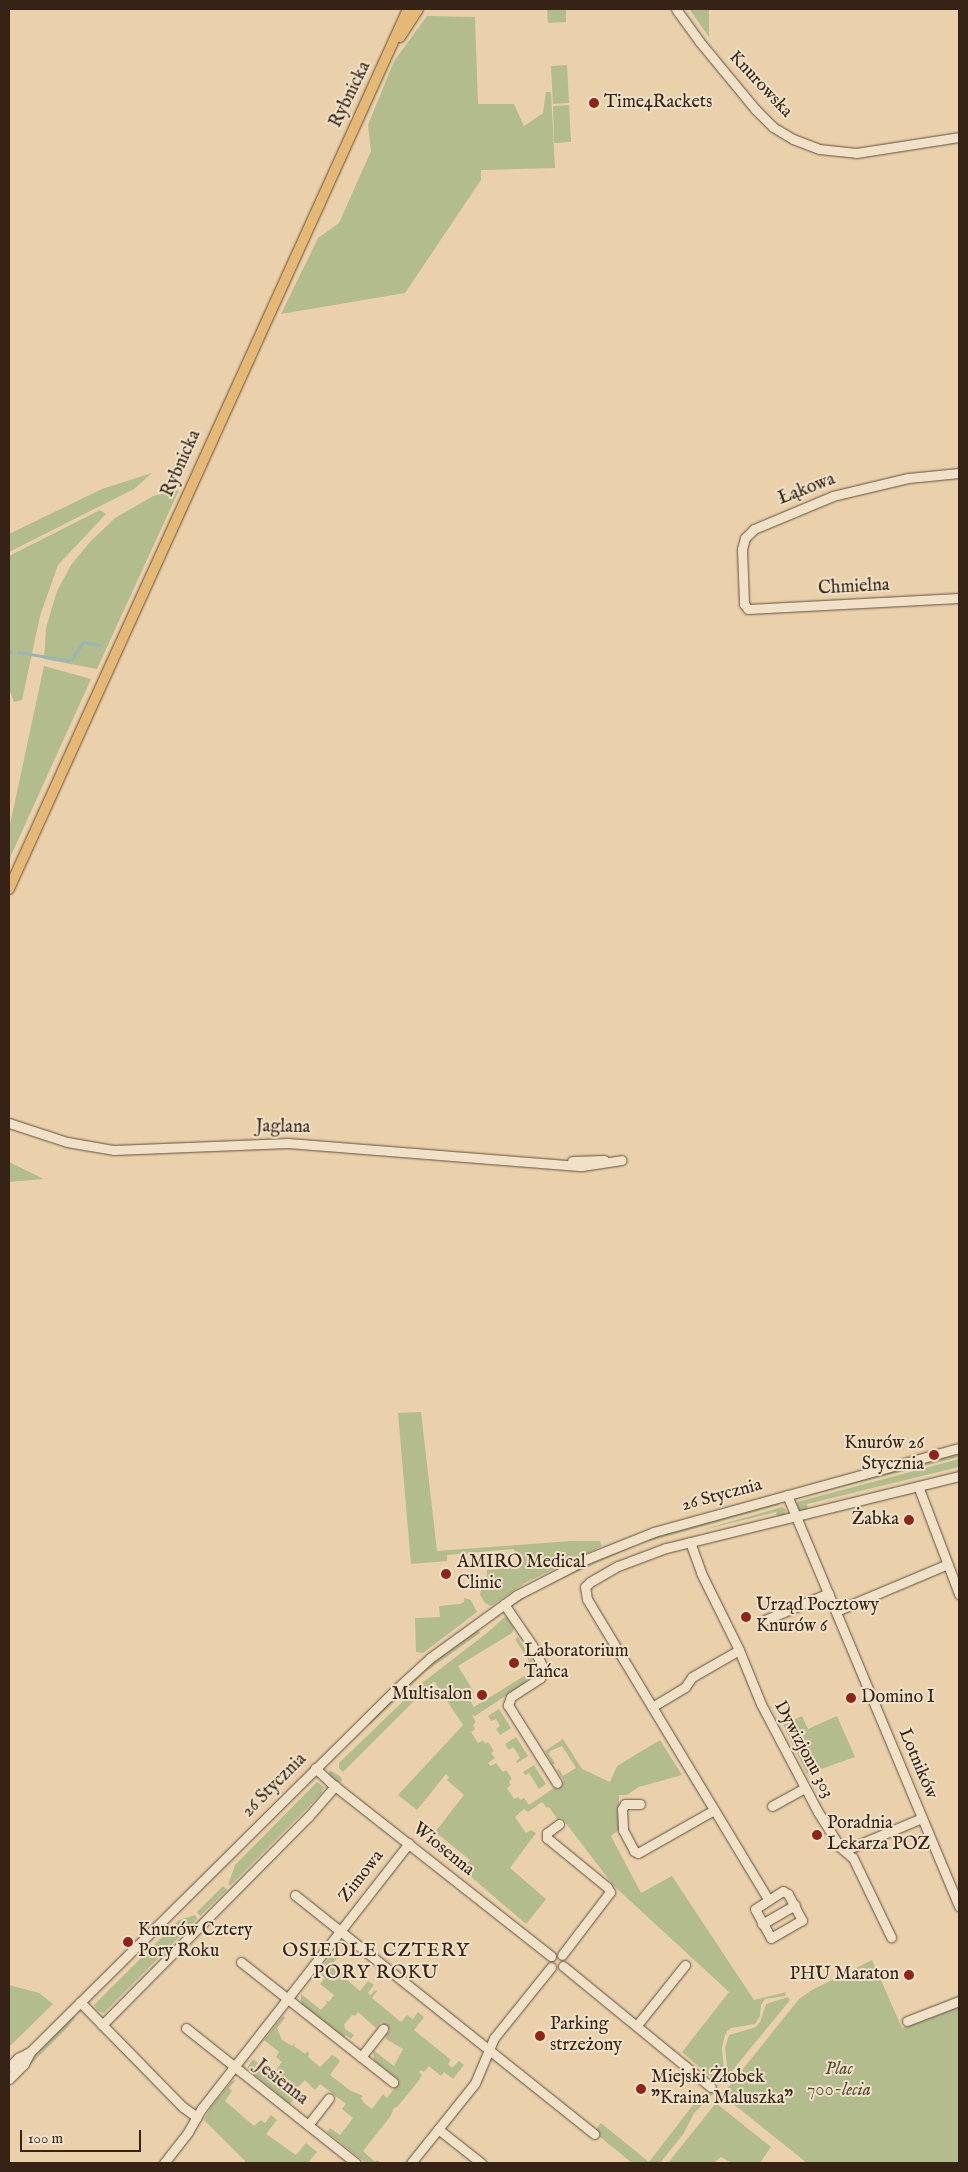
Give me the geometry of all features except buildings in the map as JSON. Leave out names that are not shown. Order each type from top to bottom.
[{"type":"main road","name":"Rybnicka","points":[[9,889],[292,260],[389,54],[408,9]]},
{"type":"main road","name":"Rybnicka","points":[[389,54],[418,9]]},
{"type":"street","name":"Knurowska","points":[[676,9],[699,41],[755,109],[773,127],[793,139],[826,150],[856,153],[959,137]]},
{"type":"street","name":"Łąkowa","points":[[750,609],[746,608],[744,604],[742,549],[745,538],[754,528],[804,507],[856,489],[908,478],[959,473]]},
{"type":"street","name":"Chmielna","points":[[750,609],[959,598]]},
{"type":"street","name":"Jaglana","points":[[9,1123],[67,1142],[114,1150],[288,1143],[560,1163],[588,1159],[622,1160]]},
{"type":"street","name":"26 Stycznia","points":[[9,2067],[18,2058],[30,2052],[315,1768],[430,1658],[504,1604],[555,1574],[626,1542],[959,1448]]},
{"type":"street","points":[[768,1900],[587,1599],[585,1590],[587,1585],[594,1579],[633,1560],[690,1542],[959,1476]]},
{"type":"street","points":[[918,1486],[959,1594]]},
{"type":"street","name":"Lotników","points":[[787,1495],[959,1906]]},
{"type":"street","name":"Dywizjonu 303","points":[[690,1542],[701,1573],[739,1650],[753,1687],[804,1788],[839,1846],[846,1850],[853,1858],[891,1937]]},
{"type":"street","points":[[836,1611],[948,1564]]},
{"type":"street","points":[[765,1620],[829,1593]]},
{"type":"street","points":[[504,1604],[532,1645],[544,1670],[540,1678],[511,1697],[508,1705],[557,1783]]},
{"type":"street","points":[[652,1707],[685,1687],[692,1676],[739,1650]]},
{"type":"street","name":"Wiosenna","points":[[315,1768],[551,1956]]},
{"type":"street","points":[[102,2025],[304,1821],[336,1786]]},
{"type":"street","points":[[772,1806],[804,1788]]},
{"type":"street","points":[[640,1804],[625,1804],[622,1809],[622,1830],[634,1852],[638,1853],[714,1810]]},
{"type":"street","points":[[846,1850],[922,1818]]},
{"type":"street","points":[[560,1824],[547,1832],[547,1838],[610,1892],[562,1955]]},
{"type":"street","name":"Zimowa","points":[[164,2163],[234,2067],[408,1843]]},
{"type":"street","points":[[785,1891],[795,1905],[802,1920],[792,1928],[772,1938],[754,1910],[785,1891]]},
{"type":"street","name":"Zimowa","points":[[295,1895],[341,1931]]},
{"type":"street","points":[[762,1924],[795,1905]]},
{"type":"street","points":[[341,1931],[594,2134]]},
{"type":"street","points":[[551,1967],[549,1960],[551,1956],[555,1954],[562,1955]]},
{"type":"street","points":[[551,1967],[558,1969],[563,1966],[565,1959],[562,1955]]},
{"type":"street","points":[[241,1962],[393,2082]]},
{"type":"street","points":[[637,2025],[685,1964]]},
{"type":"street","points":[[563,1966],[637,2025],[711,2088]]},
{"type":"street","points":[[411,2163],[475,2083],[496,2036],[551,1967]]},
{"type":"street","points":[[907,2021],[959,2001]]},
{"type":"street","points":[[80,2002],[183,2107],[197,2117]]},
{"type":"street","points":[[186,2028],[234,2067]]},
{"type":"street","points":[[361,2057],[383,2029]]},
{"type":"street","name":"26 Stycznia","points":[[9,2079],[24,2064],[30,2052]]},
{"type":"street","name":"Jesienna","points":[[234,2067],[356,2163]]},
{"type":"street","name":"Jesienna","points":[[308,2125],[329,2098]]},
{"type":"street","points":[[438,2129],[481,2163]]},
{"type":"green space","points":[[547,9],[566,9],[566,22],[548,23]]},
{"type":"green space","points":[[709,9],[709,37],[690,10]]},
{"type":"green space","points":[[427,16],[475,17],[478,104],[514,104],[524,126],[543,113],[546,92],[551,92],[555,168],[481,170],[481,180],[405,293],[281,314],[318,238],[339,223],[371,151],[368,125],[394,61]]},
{"type":"green space","points":[[567,65],[569,103],[553,104],[551,66]]},
{"type":"green space","points":[[569,105],[571,142],[554,143],[553,106]]},
{"type":"green space","points":[[152,473],[134,489],[9,552],[9,534],[102,489]]},
{"type":"green space","points":[[179,490],[97,669],[44,659],[46,628],[57,591],[71,565],[90,542],[115,518],[153,496]]},
{"type":"green space","points":[[100,510],[106,514],[58,565],[40,616],[22,700],[14,702],[9,689],[9,556]]},
{"type":"green space","points":[[44,666],[91,679],[9,860],[9,829]]},
{"type":"green space","points":[[9,1162],[44,1179],[9,1182]]},
{"type":"green space","points":[[421,1412],[437,1551],[571,1541],[600,1541],[602,1546],[525,1583],[491,1606],[485,1603],[480,1595],[482,1584],[487,1584],[487,1570],[515,1568],[515,1564],[519,1562],[518,1555],[515,1554],[514,1549],[447,1555],[447,1561],[411,1564],[398,1413]]},
{"type":"green space","points":[[954,1454],[959,1455],[959,1457],[799,1498]]},
{"type":"green space","points":[[959,1459],[959,1467],[807,1504],[808,1510],[800,1511],[797,1506],[797,1502]]},
{"type":"green space","points":[[779,1503],[779,1505],[639,1544],[543,1587],[510,1607],[509,1605],[550,1582],[652,1537]]},
{"type":"green space","points":[[782,1507],[786,1510],[784,1516],[777,1518],[776,1512],[698,1531]]},
{"type":"green space","points":[[464,1598],[471,1600],[477,1612],[423,1653],[416,1652],[415,1618],[440,1617],[439,1606],[460,1604],[464,1602]]},
{"type":"green space","points":[[506,1616],[514,1628],[512,1633],[458,1666],[474,1692],[467,1696],[474,1707],[529,1673],[524,1664],[529,1661],[515,1639],[518,1637],[539,1673],[475,1716],[472,1715],[476,1722],[473,1725],[475,1729],[471,1732],[478,1743],[483,1740],[485,1744],[488,1742],[494,1751],[491,1753],[495,1758],[488,1763],[491,1766],[496,1763],[503,1772],[506,1770],[512,1779],[509,1781],[511,1785],[507,1788],[514,1799],[518,1797],[521,1800],[524,1798],[529,1805],[564,1781],[557,1770],[559,1769],[563,1776],[576,1768],[562,1746],[550,1751],[549,1754],[555,1763],[553,1765],[545,1751],[563,1739],[582,1769],[610,1782],[617,1766],[660,1740],[682,1775],[639,1787],[627,1795],[619,1795],[619,1830],[611,1836],[641,1893],[672,1876],[754,2000],[786,1992],[785,1996],[765,1999],[761,2005],[760,2016],[755,2024],[731,2028],[726,2032],[727,2035],[725,2034],[722,2048],[725,2081],[723,2084],[719,2084],[682,2052],[729,1992],[613,1885],[562,1818],[558,1820],[549,1807],[547,1808],[542,1802],[528,1812],[524,1809],[515,1817],[526,1833],[531,1830],[536,1833],[510,1868],[546,1899],[526,1924],[463,1870],[470,1860],[435,1832],[464,1795],[447,1780],[449,1777],[446,1774],[417,1810],[398,1795],[463,1725],[434,1681],[343,1772],[339,1768],[339,1763],[422,1683]]},
{"type":"green space","points":[[477,1627],[480,1633],[425,1672],[370,1725],[369,1721],[422,1670]]},
{"type":"green space","points":[[499,1709],[511,1728],[500,1735],[496,1729],[500,1726],[496,1719],[491,1721],[488,1716]]},
{"type":"green space","points":[[802,1716],[808,1729],[837,1716],[855,1757],[807,1774],[783,1725]]},
{"type":"green space","points":[[516,1737],[528,1756],[517,1763],[516,1761],[520,1758],[516,1751],[513,1747],[509,1750],[505,1744]]},
{"type":"green space","points":[[534,1765],[546,1784],[539,1789],[529,1773],[525,1775],[523,1772]]},
{"type":"green space","points":[[330,1770],[341,1777],[342,1781],[336,1782],[328,1775]]},
{"type":"green space","points":[[317,1782],[324,1787],[321,1794],[231,1885],[228,1885],[235,1865]]},
{"type":"green space","points":[[223,1886],[227,1890],[200,1916],[197,1912]]},
{"type":"green space","points":[[195,1915],[197,1919],[104,2013],[98,2011],[94,2005],[179,1920]]},
{"type":"green space","points":[[333,1953],[338,1957],[331,1966],[360,1991],[368,1981],[374,1985],[368,1993],[371,1995],[375,1990],[377,1991],[372,1998],[401,2022],[407,2015],[413,2019],[418,2012],[424,2017],[414,2030],[451,2060],[448,2064],[452,2068],[459,2061],[464,2065],[453,2079],[444,2072],[441,2076],[429,2066],[424,2072],[421,2070],[419,2072],[422,2075],[417,2083],[397,2107],[394,2108],[390,2117],[363,2151],[375,2162],[377,2160],[381,2163],[366,2163],[327,2132],[330,2128],[340,2135],[353,2118],[342,2109],[346,2104],[320,2084],[315,2090],[305,2080],[291,2094],[294,2099],[290,2104],[248,2070],[248,2066],[253,2059],[258,2063],[255,2067],[265,2075],[271,2067],[276,2070],[282,2062],[276,2057],[279,2052],[264,2040],[283,2016],[285,2018],[277,2028],[282,2040],[292,2046],[295,2042],[294,2046],[305,2054],[307,2051],[309,2053],[308,2057],[320,2067],[332,2055],[336,2057],[340,2061],[330,2075],[351,2091],[363,2096],[361,2098],[364,2103],[372,2109],[383,2094],[387,2098],[400,2081],[374,2060],[373,2050],[394,2066],[403,2049],[386,2039],[385,2036],[390,2030],[381,2022],[376,2028],[358,2012],[355,2016],[352,2015],[344,2025],[345,2029],[354,2035],[351,2039],[346,2035],[344,2037],[301,2003],[301,1994],[321,2010],[327,2003],[325,2000],[329,2002],[334,1995],[320,1984],[325,1978],[318,1972]]},
{"type":"green space","name":"Plac 700-lecia","points":[[872,1960],[902,2028],[959,2006],[959,2163],[807,2163],[722,2095],[799,1999],[812,1990]]},
{"type":"green space","points":[[9,1985],[39,1993],[53,2004],[9,2047]]},
{"type":"green space","points":[[788,1997],[790,2000],[728,2076],[725,2048],[729,2035],[756,2027],[760,2022],[766,2004]]},
{"type":"green space","points":[[74,2016],[75,2018],[67,2028],[9,2086],[9,2083]]},
{"type":"green space","points":[[236,2080],[229,2088],[232,2091],[225,2101],[254,2126],[261,2120],[265,2123],[271,2115],[277,2120],[266,2134],[296,2155],[306,2143],[317,2152],[308,2163],[247,2163],[204,2120],[211,2107],[232,2081]]},
{"type":"green space","points":[[714,2086],[717,2090],[694,2113],[684,2133],[660,2163],[632,2163],[594,2132],[601,2123],[649,2162],[703,2092],[707,2096]]},
{"type":"green space","points":[[716,2103],[771,2147],[760,2163],[732,2163],[721,2157],[713,2163],[668,2163]]},
{"type":"waterway","points":[[18,652],[67,660],[72,659],[83,642],[100,645]]},
{"type":"place","name":"Time4Rackets","points":[[594,103]]},
{"type":"place","name":"Knurów 26 Stycznia","points":[[934,1455]]},
{"type":"place","name":"Żabka","points":[[909,1520]]},
{"type":"place","name":"AMIRO Medical Clinic","points":[[446,1574]]},
{"type":"place","name":"Urząd Pocztowy Knurów 6","points":[[746,1617]]},
{"type":"place","name":"Laboratorium Tańca","points":[[514,1663]]},
{"type":"place","name":"Multisalon","points":[[482,1695]]},
{"type":"place","name":"Domino I","points":[[851,1698]]},
{"type":"place","name":"Poradnia Lekarza POZ","points":[[817,1835]]},
{"type":"place","name":"Knurów Cztery Pory Roku","points":[[128,1942]]},
{"type":"place","name":"PHU Maraton","points":[[909,1975]]},
{"type":"place","name":"Parking strzeżony","points":[[540,2036]]},
{"type":"place","name":"Miejski Żłobek \"Kraina Maluszka\"","points":[[641,2089]]},
{"type":"district","name":"OSIEDLE CZTERY PORY ROKU","points":[[376,1963]]}]
